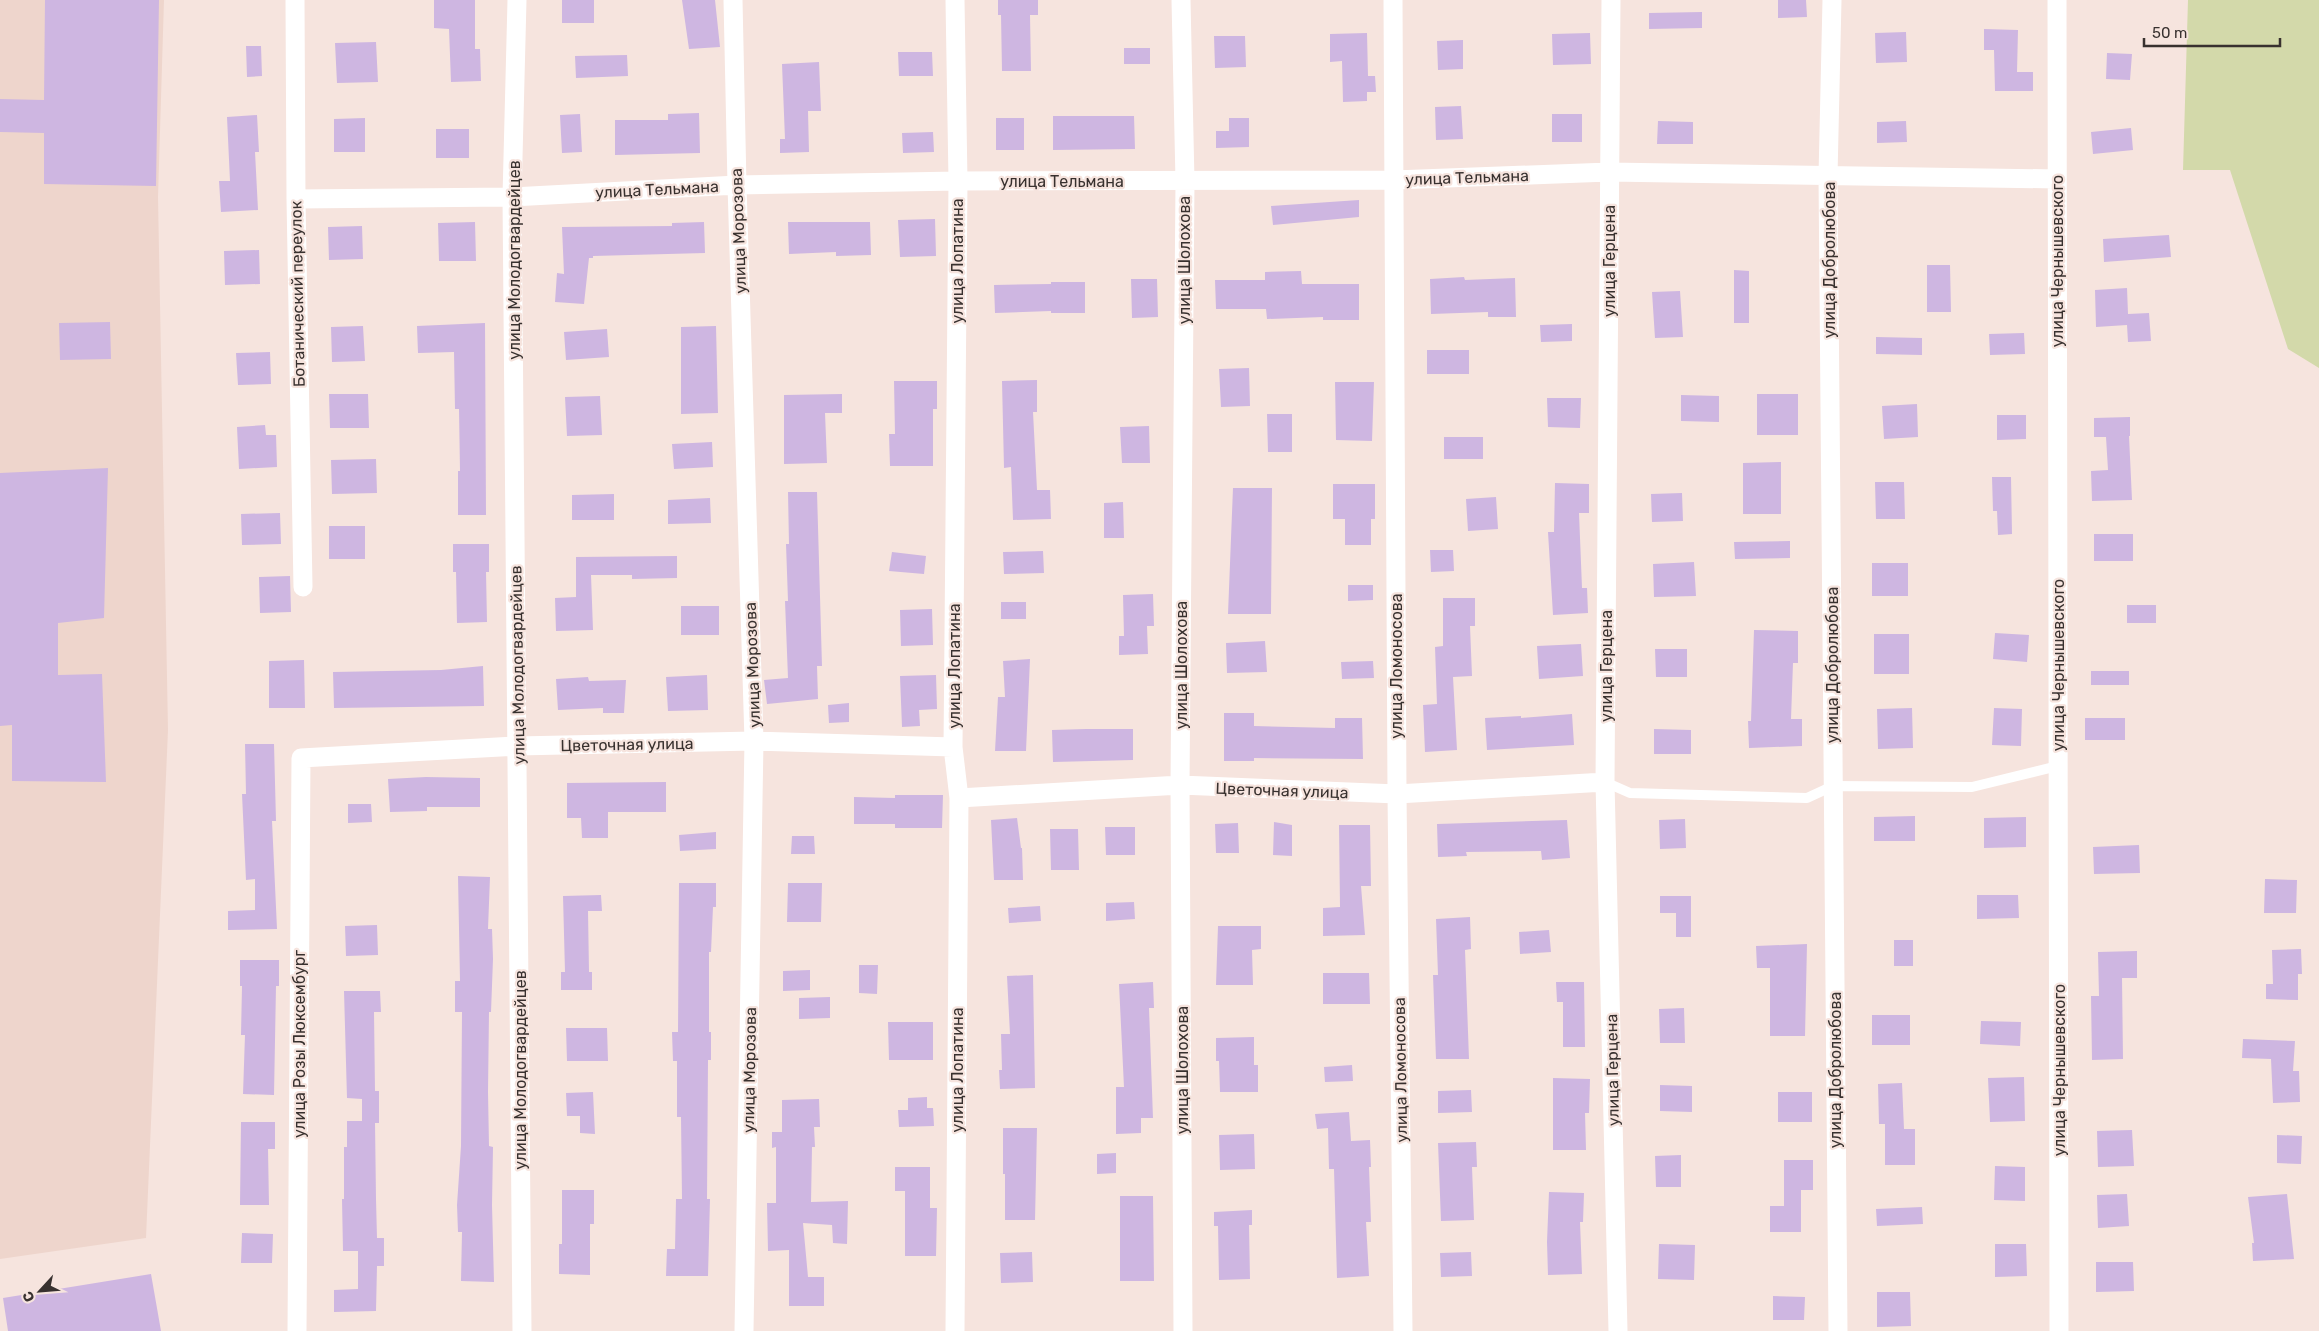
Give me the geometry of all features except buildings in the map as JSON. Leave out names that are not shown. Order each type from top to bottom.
[{"type":"street","name":"Ботанический переулок","points":[[295,0],[296,198],[303,587]]},
{"type":"street","name":"улица Молодогвардейцев","points":[[517,0],[512,196],[522,1331]]},
{"type":"street","name":"улица Морозова","points":[[733,0],[736,185],[754,741],[744,1331]]},
{"type":"street","name":"улица Лопатина","points":[[955,0],[958,181],[953,747],[959,798],[956,1331]]},
{"type":"street","name":"улица Шолохова","points":[[1181,0],[1185,181],[1180,786],[1183,1331]]},
{"type":"street","name":"улица Ломоносова","points":[[1393,0],[1397,794],[1403,1331]]},
{"type":"street","name":"улица Герцена","points":[[1611,0],[1605,782],[1618,1331]]},
{"type":"street","name":"улица Добролюбова","points":[[1832,0],[1828,176],[1838,1331]]},
{"type":"street","name":"улица Чернышевского","points":[[2057,0],[2059,1331]]},
{"type":"street","name":"улица Тельмана","points":[[296,198],[512,196],[736,185],[958,181],[1394,180],[1610,172],[2057,179]]},
{"type":"street","name":"Цветочная улица","points":[[301,758],[518,746],[754,741],[953,747]]},
{"type":"street","name":"улица Розы Люксембург","points":[[297,1331],[301,758]]},
{"type":"street","name":"Цветочная улица","points":[[959,798],[1180,786],[1397,794],[1605,782]]},
{"type":"lane","points":[[1605,782],[1630,793],[1807,798],[1833,786],[1972,787],[2058,766]]},
{"type":"shaded area","points":[[0,0],[164,0],[158,197],[168,730],[146,1238],[0,1259]]},
{"type":"green space","points":[[2188,0],[2319,0],[2319,368],[2288,349],[2230,170],[2183,170]]}]
